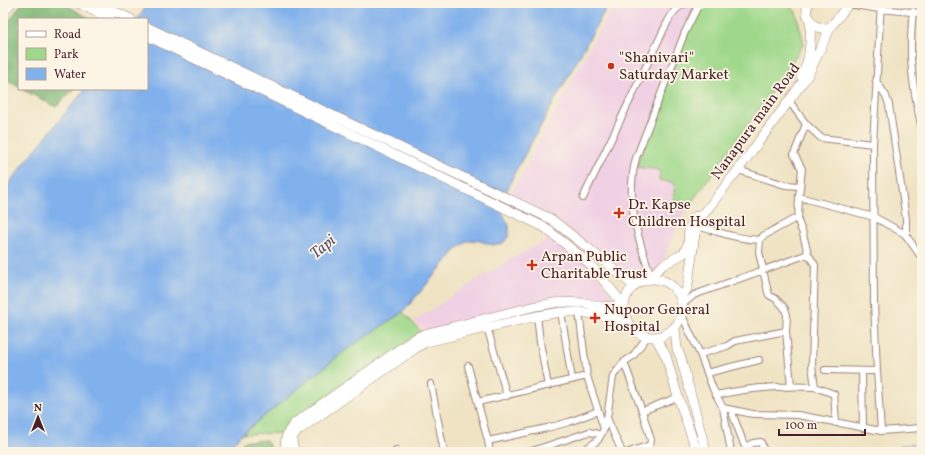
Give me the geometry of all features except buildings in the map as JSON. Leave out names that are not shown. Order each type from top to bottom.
[{"type":"main road","points":[[3,12],[11,3]]},
{"type":"main road","points":[[78,3],[109,18]]},
{"type":"main road","points":[[97,3],[128,18]]},
{"type":"main road","name":"Nanapura main Road","points":[[650,278],[663,266],[684,253],[688,244],[689,229],[695,217],[803,72],[810,46],[810,21],[806,12],[806,8],[809,3]]},
{"type":"main road","name":"Nanapura main Road","points":[[682,301],[687,289],[695,234],[699,220],[808,75],[831,26],[848,4]]},
{"type":"main road","points":[[810,21],[821,28],[831,26]]},
{"type":"main road","points":[[148,27],[551,219],[634,286]]},
{"type":"main road","points":[[148,36],[544,227],[590,264],[624,305]]},
{"type":"main road","points":[[650,278],[664,281],[677,291],[682,301],[682,315],[675,329],[663,336],[652,337],[637,333],[631,327],[624,313],[624,305],[629,292],[634,286],[650,278]]},
{"type":"main road","points":[[287,452],[285,439],[289,430],[295,423],[414,339],[424,334],[536,306],[560,302],[580,303],[602,307],[624,305]]},
{"type":"main road","points":[[295,452],[292,440],[296,432],[426,342],[487,327],[561,312],[601,314],[614,318],[631,327]]},
{"type":"main road","points":[[675,329],[677,349],[681,358],[706,452]]},
{"type":"main road","points":[[652,337],[666,356],[697,452]]},
{"type":"main road","points":[[904,452],[922,449]]},
{"type":"street","points":[[583,198],[665,27],[674,11],[679,6],[688,3]]},
{"type":"street","points":[[650,278],[632,210],[633,172],[636,158],[685,32],[698,6],[704,3]]},
{"type":"street","points":[[848,4],[880,6],[922,13]]},
{"type":"street","points":[[880,6],[873,144],[874,293],[881,431]]},
{"type":"street","points":[[913,11],[911,63],[913,86],[922,130]]},
{"type":"street","points":[[876,82],[886,96],[889,105],[906,219],[906,236]]},
{"type":"street","points":[[789,101],[806,124],[821,138],[873,144]]},
{"type":"street","points":[[806,124],[794,154],[802,169],[798,221],[808,254],[814,264],[812,366],[815,387]]},
{"type":"street","points":[[738,170],[785,185],[800,186]]},
{"type":"street","points":[[799,197],[874,217],[904,234],[922,257]]},
{"type":"street","points":[[791,386],[785,309],[768,292],[759,252],[760,240],[763,236],[798,217]]},
{"type":"street","points":[[697,226],[732,237],[747,240],[760,240]]},
{"type":"street","points":[[682,301],[694,295],[808,254]]},
{"type":"street","points":[[561,312],[572,380]]},
{"type":"street","points":[[579,312],[586,376],[604,429]]},
{"type":"street","points":[[682,315],[723,408],[731,452]]},
{"type":"street","points":[[537,316],[548,386]]},
{"type":"street","points":[[487,327],[507,396]]},
{"type":"street","points":[[700,354],[727,346],[735,341],[786,331]]},
{"type":"street","points":[[582,452],[598,440],[604,429],[613,376],[624,362],[633,356],[652,337]]},
{"type":"street","points":[[707,373],[759,360]]},
{"type":"street","points":[[624,362],[651,440],[650,445],[629,452]]},
{"type":"street","points":[[468,366],[490,452]]},
{"type":"street","points":[[825,370],[877,371]]},
{"type":"street","points":[[862,371],[863,428]]},
{"type":"street","points":[[478,402],[586,376]]},
{"type":"street","points":[[431,384],[444,452]]},
{"type":"street","points":[[716,395],[740,390],[791,386],[815,387],[834,394],[836,423]]},
{"type":"street","points":[[642,411],[678,397]]},
{"type":"street","points":[[723,408],[754,414],[798,415],[881,431],[922,428]]},
{"type":"street","points":[[731,410],[744,446],[761,442],[764,452]]},
{"type":"street","points":[[488,441],[569,422],[598,411]]},
{"type":"street","points":[[607,418],[622,452]]},
{"type":"street","points":[[528,452],[589,432],[601,435]]},
{"type":"shaded area","points":[[614,3],[777,3],[638,167],[660,170],[675,183],[673,203],[688,207],[679,222],[662,264],[646,278],[635,283],[552,217],[511,193]]},
{"type":"shaded area","points":[[552,237],[588,265],[619,303],[602,304],[586,301],[425,331],[413,322],[518,255]]},
{"type":"green space","points":[[22,3],[62,3],[89,18],[18,18],[18,86],[3,79],[3,29]]},
{"type":"green space","points":[[787,4],[796,12],[804,44],[688,207],[673,203],[675,183],[659,180],[660,170],[637,167],[639,157],[697,10],[703,5]]},
{"type":"green space","points":[[24,90],[73,90],[56,107]]},
{"type":"green space","points":[[403,312],[421,332],[283,433],[242,434],[346,350]]},
{"type":"green space","points":[[266,440],[270,447],[262,452],[233,452],[245,441]]},
{"type":"water","name":"Tapi","points":[[149,3],[609,3],[514,174],[500,208],[509,226],[509,236],[503,243],[493,245],[477,240],[467,241],[455,251],[403,312],[346,350],[242,434],[223,452],[3,452],[3,192],[84,90],[148,90],[148,18],[138,18]]},
{"type":"place","name":"\"Shanivari\" Saturday Market","points":[[611,66]]},
{"type":"place","name":"Dr. Kapse Children Hospital","points":[[619,213]]},
{"type":"place","name":"Arpan Public Charitable Trust","points":[[532,265]]},
{"type":"place","name":"Nupoor General Hospital","points":[[595,318]]}]
